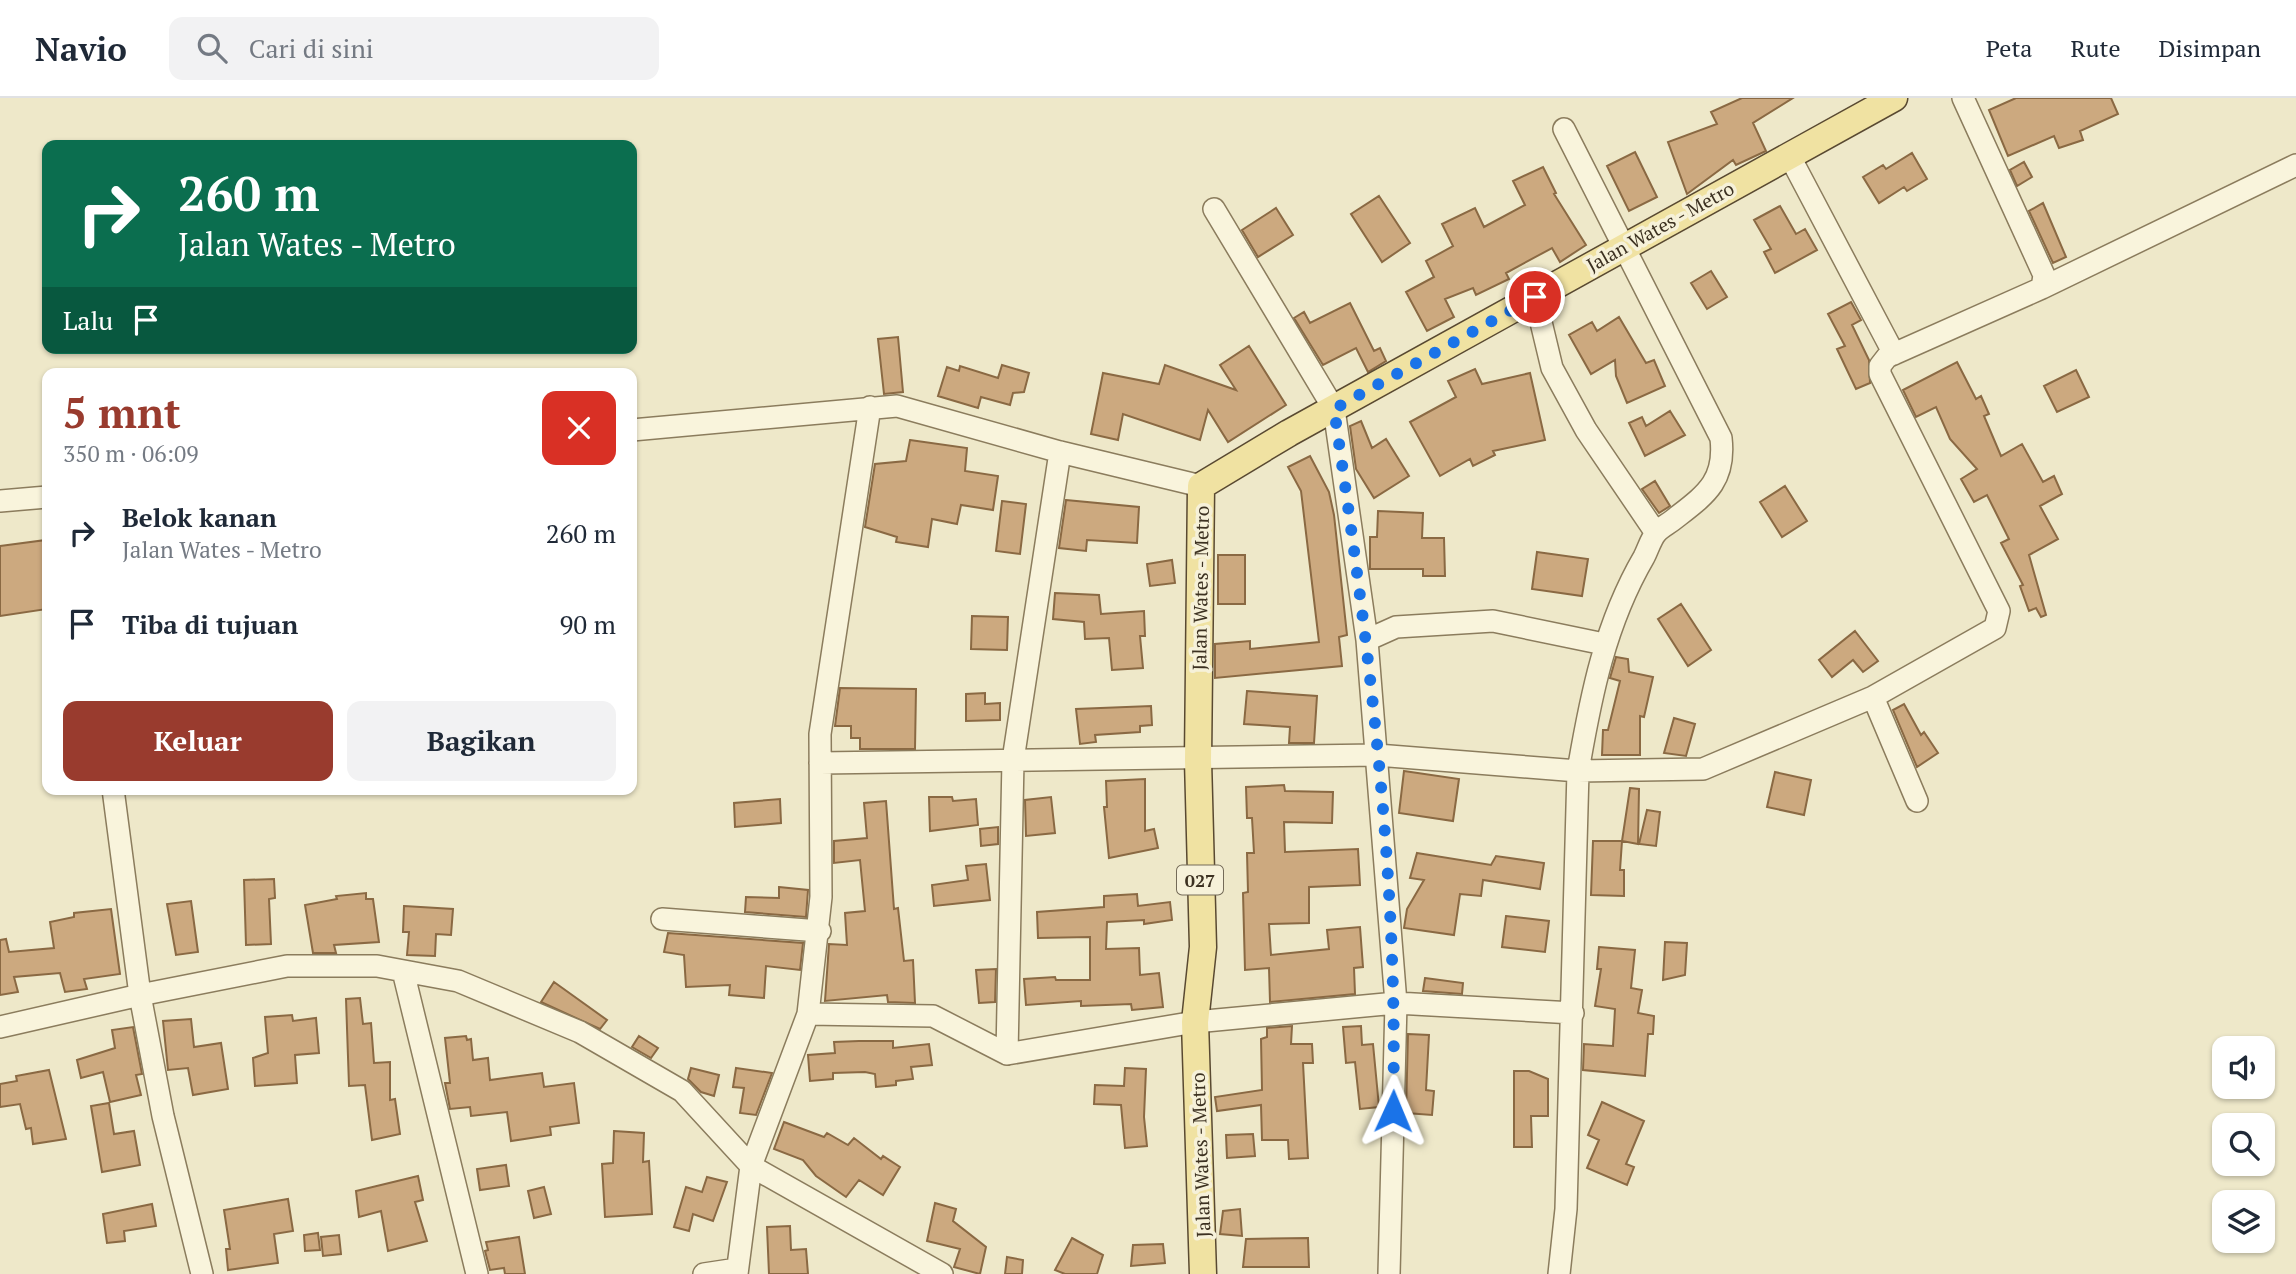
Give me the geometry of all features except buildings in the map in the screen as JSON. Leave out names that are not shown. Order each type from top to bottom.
[{"type":"main road","name":"Jalan Wates - Metro","points":[[1203,1274],[1195,1021],[1203,947],[1198,760],[1201,486],[1625,245],[1894,98]]},
{"type":"street","points":[[1963,98],[2044,275],[2042,288]]},
{"type":"street","points":[[1559,1274],[1566,1209],[1578,771],[1604,644],[1623,592],[1656,533],[1703,495],[1717,479],[1724,461],[1721,438],[1564,129]]},
{"type":"street","points":[[1789,155],[1894,354]]},
{"type":"street","points":[[820,763],[1198,760],[1377,755],[1578,771],[1703,769],[1873,697],[1995,628],[2000,618],[1999,611],[1881,374],[1884,360],[2042,288],[2296,165]]},
{"type":"street","points":[[1214,209],[1334,409],[1367,640],[1396,1003],[1389,1274]]},
{"type":"street","points":[[1535,297],[1552,368],[1586,430],[1656,533]]},
{"type":"street","points":[[637,430],[897,406],[1060,452],[1201,486]]},
{"type":"street","points":[[704,1274],[737,1272],[751,1166],[808,1014],[820,931],[820,734],[870,407]]},
{"type":"street","points":[[1007,1054],[1013,760],[1060,452]]},
{"type":"street","points":[[0,501],[42,497]]},
{"type":"street","points":[[1367,640],[1396,628],[1493,621],[1604,644]]},
{"type":"street","points":[[1873,697],[1917,801]]},
{"type":"street","points":[[114,795],[140,995],[163,1116],[202,1274]]},
{"type":"street","points":[[662,919],[820,931]]},
{"type":"street","points":[[0,1027],[140,995],[287,966],[346,964],[458,981],[580,1032],[682,1091],[751,1166],[942,1274]]},
{"type":"street","points":[[403,971],[477,1274]]},
{"type":"street","points":[[808,1014],[933,1016],[1007,1054],[1195,1021],[1396,1003],[1573,1013]]},
{"type":"route","points":[[1393,1111],[1396,1003],[1377,755],[1367,640],[1334,409],[1535,297]]}]
